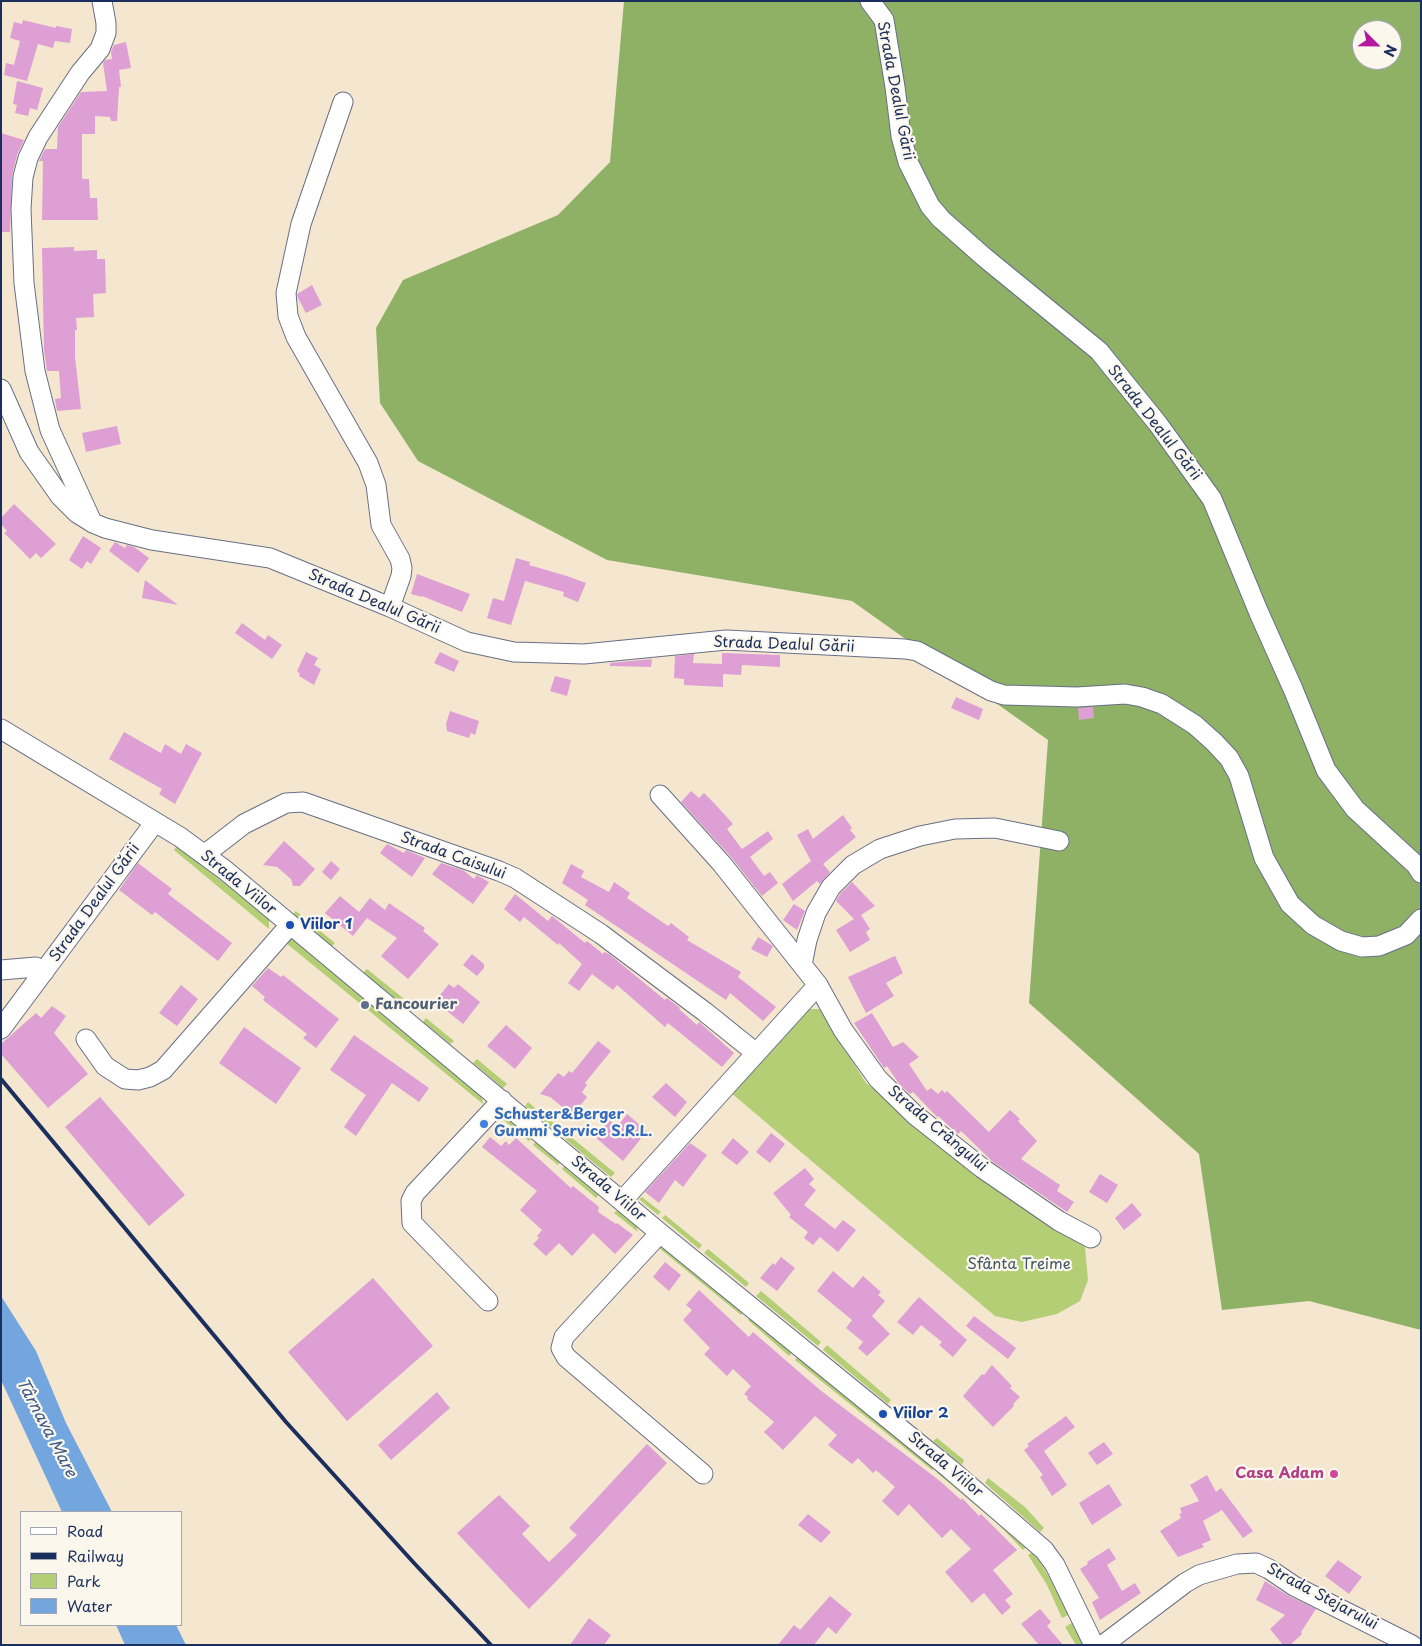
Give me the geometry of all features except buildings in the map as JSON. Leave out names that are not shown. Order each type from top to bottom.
[{"type":"street","points":[[93,523],[50,430],[35,371],[24,283],[21,209],[23,178],[28,158],[38,137],[80,73],[100,49],[106,33],[102,1]]},
{"type":"street","name":"Strada Dealul Gării","points":[[870,1],[884,20],[901,136],[908,162],[930,206],[984,257],[1099,351],[1158,424],[1212,499],[1326,770],[1354,809],[1416,865],[1421,873]]},
{"type":"street","points":[[343,102],[300,224],[286,293],[288,316],[296,337],[368,463],[376,485],[381,525],[400,559],[402,568],[390,607]]},
{"type":"street","name":"Strada Dealul Gării","points":[[1,389],[29,452],[60,496],[77,513],[93,523],[152,540],[270,558],[390,607],[467,642],[514,652],[584,654],[726,640],[905,649],[917,651],[991,691],[1004,695],[1077,697],[1125,694],[1142,697],[1162,704],[1195,725],[1229,758],[1239,776],[1264,858],[1290,904],[1313,925],[1341,941],[1362,947],[1379,946],[1406,935],[1421,919]]},
{"type":"street","name":"Strada Viilor","points":[[1,729],[155,822],[204,855],[502,1100],[660,1233],[943,1463],[1033,1539],[1055,1565],[1094,1645]]},
{"type":"street","name":"Strada Crângului","points":[[660,795],[722,864],[818,985],[843,1030],[878,1079],[916,1114],[982,1168],[1059,1222],[1091,1238]]},
{"type":"street","name":"Strada Caisului","points":[[204,855],[244,824],[286,803],[302,802],[499,871],[515,878],[601,934],[756,1053]]},
{"type":"street","name":"Strada Dealul Gării","points":[[1,970],[36,967],[44,972],[155,822]]},
{"type":"street","points":[[802,965],[813,922],[831,887],[853,865],[880,849],[920,836],[955,829],[995,828],[1059,841]]},
{"type":"street","points":[[86,1039],[105,1066],[125,1079],[138,1080],[150,1077],[163,1070],[290,925]]},
{"type":"street","points":[[1,1029],[44,972]]},
{"type":"street","points":[[622,1201],[818,985]]},
{"type":"street","points":[[488,1301],[412,1223],[411,1201],[415,1193],[502,1100]]},
{"type":"street","points":[[660,1233],[564,1337],[561,1348],[566,1357],[704,1474]]},
{"type":"street","name":"Strada Stejarului","points":[[1103,1645],[1199,1575],[1237,1564],[1256,1563],[1269,1569],[1294,1586],[1412,1645]]},
{"type":"green space","points":[[624,1],[1421,1],[1421,1330],[1309,1301],[1222,1310],[1199,1154],[1029,1003],[1048,740],[852,601],[607,560],[418,461],[380,403],[376,328],[403,280],[558,215],[610,162]]},
{"type":"green space","points":[[177,846],[269,918],[269,929],[174,850]]},
{"type":"green space","points":[[296,911],[335,943],[331,947],[292,915]]},
{"type":"green space","points":[[289,936],[482,1096],[483,1104],[286,943]]},
{"type":"green space","points":[[367,969],[403,998],[399,1002],[363,973]]},
{"type":"green space","name":"Sfânta Treime","points":[[810,1009],[820,1009],[866,1083],[977,1170],[1067,1229],[1085,1247],[1088,1280],[1080,1301],[1057,1314],[1022,1322],[995,1316],[730,1092]]},
{"type":"green space","points":[[426,1018],[454,1041],[450,1044],[423,1022]]},
{"type":"green space","points":[[477,1059],[507,1084],[503,1088],[473,1063]]},
{"type":"green space","points":[[528,1102],[615,1173],[611,1177],[525,1106]]},
{"type":"green space","points":[[505,1113],[534,1136],[529,1141],[501,1118]]},
{"type":"green space","points":[[538,1139],[563,1159],[558,1165],[533,1145]]},
{"type":"green space","points":[[567,1162],[602,1191],[596,1198],[562,1169]]},
{"type":"green space","points":[[642,1197],[661,1212],[658,1215],[639,1199]]},
{"type":"green space","points":[[621,1207],[634,1217],[638,1232],[614,1213]]},
{"type":"green space","points":[[665,1215],[702,1245],[699,1249],[662,1218]]},
{"type":"green space","points":[[662,1243],[747,1307],[741,1315],[654,1244]]},
{"type":"green space","points":[[708,1249],[749,1283],[746,1287],[704,1253]]},
{"type":"green space","points":[[761,1291],[821,1342],[818,1346],[756,1296]]},
{"type":"green space","points":[[753,1312],[795,1349],[789,1356],[748,1320]]},
{"type":"green space","points":[[827,1345],[891,1400],[888,1404],[823,1350]]},
{"type":"green space","points":[[801,1354],[936,1465],[932,1470],[795,1360]]},
{"type":"green space","points":[[937,1438],[964,1460],[962,1465],[933,1441]]},
{"type":"green space","points":[[940,1468],[1027,1546],[1023,1550],[997,1523],[937,1473]]},
{"type":"green space","points":[[988,1478],[1025,1507],[1044,1528],[1040,1532],[985,1483]]},
{"type":"green space","points":[[1033,1552],[1054,1584],[1068,1615],[1062,1618],[1047,1585],[1028,1555]]},
{"type":"green space","points":[[1072,1623],[1083,1645],[1076,1645],[1065,1627]]},
{"type":"water","name":"Târnava Mare","points":[[1,1296],[36,1351],[66,1423],[111,1511],[62,1511],[1,1380]]},
{"type":"water","points":[[116,1626],[176,1626],[186,1645],[125,1645]]},
{"type":"railway","points":[[1,1079],[286,1422],[491,1645]]},
{"type":"place","name":"Viilor 1","points":[[290,925]]},
{"type":"place","name":"Fancourier","points":[[365,1005]]},
{"type":"place","name":"Schuster&Berger Gummi Service S.R.L.","points":[[484,1124]]},
{"type":"place","name":"Viilor 2","points":[[883,1414]]},
{"type":"place","name":"Casa Adam","points":[[1334,1474]]}]
